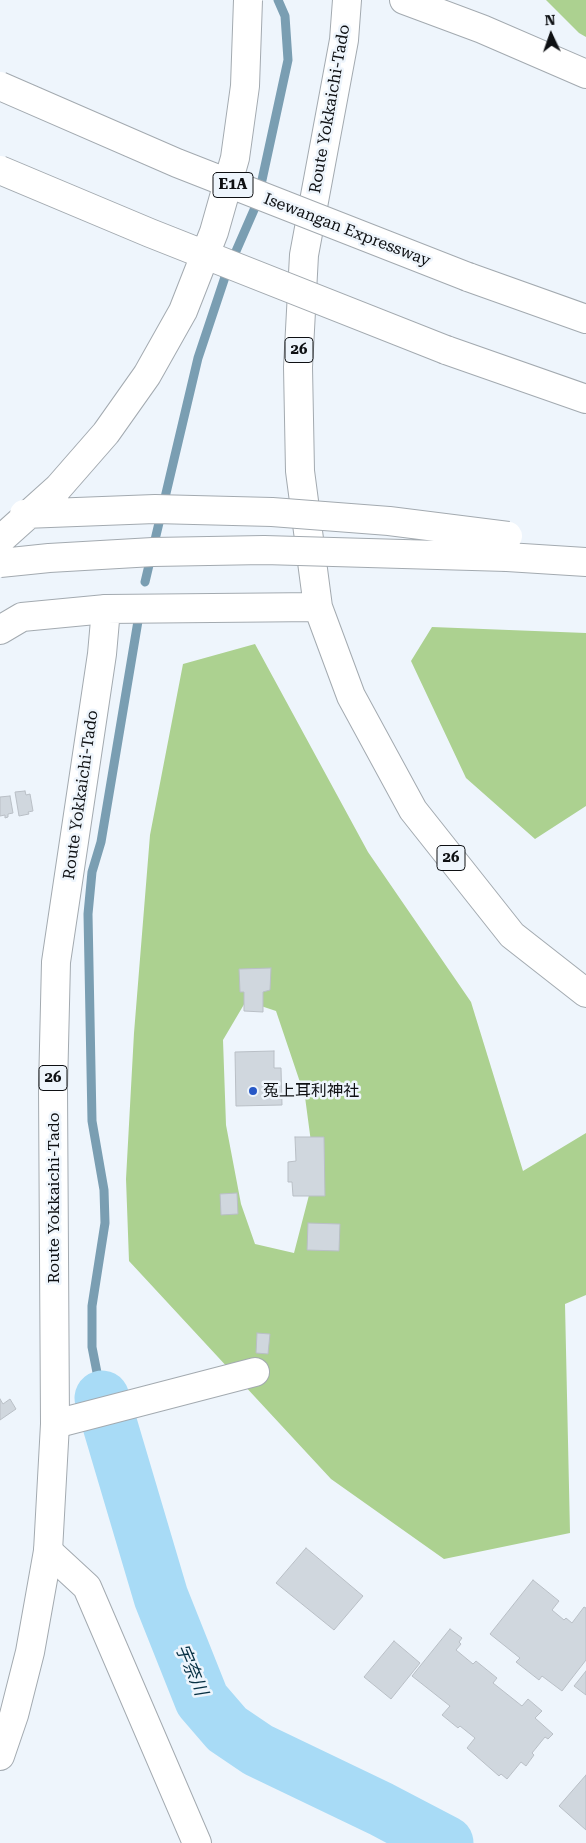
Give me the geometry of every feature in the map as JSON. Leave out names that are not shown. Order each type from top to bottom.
[{"type":"main road","points":[[0,540],[58,488],[106,433],[147,375],[183,311],[214,232],[234,158],[245,86],[248,0]]},
{"type":"main road","name":"Route Yokkaichi-Tado","points":[[348,0],[344,40],[304,255],[298,368],[300,472],[318,607],[351,696],[413,810],[512,935],[586,993]]},
{"type":"main road","points":[[404,0],[482,29],[586,74]]},
{"type":"main road","name":"Isewangan Expressway","points":[[0,86],[177,163],[468,278],[586,320]]},
{"type":"main road","points":[[0,170],[150,233],[446,350],[586,399]]},
{"type":"main road","points":[[0,516],[47,512],[155,509],[272,512],[389,521],[586,562]]},
{"type":"main road","points":[[0,563],[153,552],[508,546],[586,550]]},
{"type":"main road","points":[[0,630],[22,617],[106,609],[318,607]]},
{"type":"main road","name":"Route Yokkaichi-Tado","points":[[0,1756],[14,1715],[30,1652],[48,1551],[55,1424],[53,1088],[56,962],[102,654],[106,609]]},
{"type":"main road","points":[[55,1424],[255,1372]]},
{"type":"main road","points":[[48,1551],[87,1587],[197,1843]]},
{"type":"green space","points":[[546,0],[586,0],[586,37],[579,33]]},
{"type":"green space","points":[[432,627],[586,633],[586,806],[535,839],[466,778],[411,661]]},
{"type":"green space","points":[[255,644],[368,852],[471,1002],[523,1171],[586,1133],[586,1295],[565,1304],[570,1533],[444,1559],[331,1479],[129,1261],[126,1179],[134,1033],[150,835],[183,664]],"holes":[[[246,1001],[276,1011],[305,1097],[315,1172],[294,1253],[255,1244],[241,1204],[226,1125],[223,1040]]]},
{"type":"building","points":[[25,791],[26,795],[30,794],[33,811],[19,816],[15,792]]},
{"type":"building","points":[[10,796],[13,813],[8,814],[8,817],[5,818],[5,815],[0,816],[0,797]]},
{"type":"building","points":[[271,968],[270,990],[263,992],[263,1012],[244,1011],[244,992],[240,992],[239,969]]},
{"type":"building","points":[[274,1051],[274,1068],[281,1068],[282,1105],[236,1106],[235,1052]]},
{"type":"building","points":[[295,1137],[324,1137],[325,1196],[293,1196],[292,1182],[288,1182],[288,1162],[296,1161]]},
{"type":"building","points":[[237,1193],[238,1214],[221,1215],[220,1194]]},
{"type":"building","points":[[308,1223],[340,1224],[339,1251],[307,1250]]},
{"type":"building","points":[[257,1333],[270,1334],[268,1354],[256,1353]]},
{"type":"building","points":[[0,1399],[3,1404],[10,1399],[16,1409],[0,1420]]},
{"type":"building","points":[[306,1548],[363,1596],[334,1630],[276,1583]]},
{"type":"building","points":[[533,1580],[559,1601],[552,1610],[564,1620],[566,1618],[572,1623],[584,1607],[586,1608],[586,1660],[562,1691],[542,1676],[539,1680],[516,1662],[520,1658],[490,1634]]},
{"type":"building","points":[[450,1629],[462,1638],[459,1642],[461,1644],[456,1650],[473,1664],[476,1661],[497,1678],[493,1683],[522,1706],[528,1699],[542,1711],[535,1718],[553,1734],[548,1739],[545,1737],[532,1753],[534,1755],[526,1766],[521,1762],[507,1779],[501,1774],[499,1776],[467,1748],[475,1738],[460,1726],[458,1728],[442,1715],[450,1706],[412,1676]]},
{"type":"building","points":[[394,1641],[420,1663],[391,1699],[364,1677]]},
{"type":"building","points":[[586,1671],[586,1695],[574,1686]]},
{"type":"building","points":[[586,1775],[586,1830],[559,1806]]},
{"type":"waterway","points":[[145,582],[198,358],[226,274],[257,203],[288,60],[285,16],[278,0]]},
{"type":"waterway","points":[[102,1398],[92,1347],[92,1306],[105,1223],[104,1190],[92,1121],[88,914],[92,872],[101,842],[138,621]]},
{"type":"waterway","name":"宇奈川","points":[[102,1398],[161,1597],[202,1700],[227,1729],[258,1750],[381,1809],[446,1843]]},
{"type":"place","name":"菟上耳利神社","points":[[253,1091]]}]
